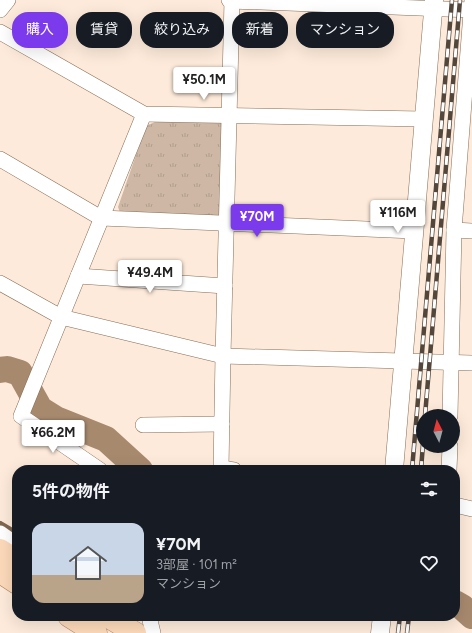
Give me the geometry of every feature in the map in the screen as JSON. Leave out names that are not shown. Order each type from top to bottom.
[{"type":"main road","points":[[0,550],[12,558]]},
{"type":"main road","points":[[0,572],[12,580]]},
{"type":"main road","points":[[106,621],[135,633]]},
{"type":"street","points":[[0,10],[8,0]]},
{"type":"street","points":[[221,465],[231,0],[433,4],[472,7],[467,120],[454,230],[450,409]]},
{"type":"street","points":[[394,465],[433,4]]},
{"type":"street","points":[[0,32],[144,114],[423,119]]},
{"type":"street","points":[[93,465],[21,416],[144,114]]},
{"type":"street","points":[[0,159],[102,218],[414,231]]},
{"type":"street","points":[[454,230],[472,231]]},
{"type":"street","points":[[78,276],[225,286]]},
{"type":"street","points":[[0,283],[61,317],[223,356],[472,363]]},
{"type":"street","points":[[143,425],[222,424]]},
{"type":"street","points":[[449,465],[450,453]]},
{"type":"street","points":[[460,506],[472,508]]},
{"type":"street","points":[[0,533],[12,541]]},
{"type":"street","points":[[150,621],[153,633]]},
{"type":"street","points":[[380,633],[381,621]]},
{"type":"green space","points":[[157,121],[221,122],[226,130],[223,214],[217,219],[121,215],[118,207],[146,126]]},
{"type":"waterway","points":[[0,370],[7,369],[20,373],[40,409],[56,419],[106,439],[135,465]]},
{"type":"waterway","points":[[0,523],[12,530]]},
{"type":"waterway","points":[[460,606],[472,616]]},
{"type":"railway","points":[[412,465],[452,0]]},
{"type":"railway","points":[[426,409],[460,0]]},
{"type":"railway","points":[[421,465],[422,453]]},
{"type":"railway","points":[[398,633],[399,621]]},
{"type":"railway","points":[[407,633],[408,621]]}]
